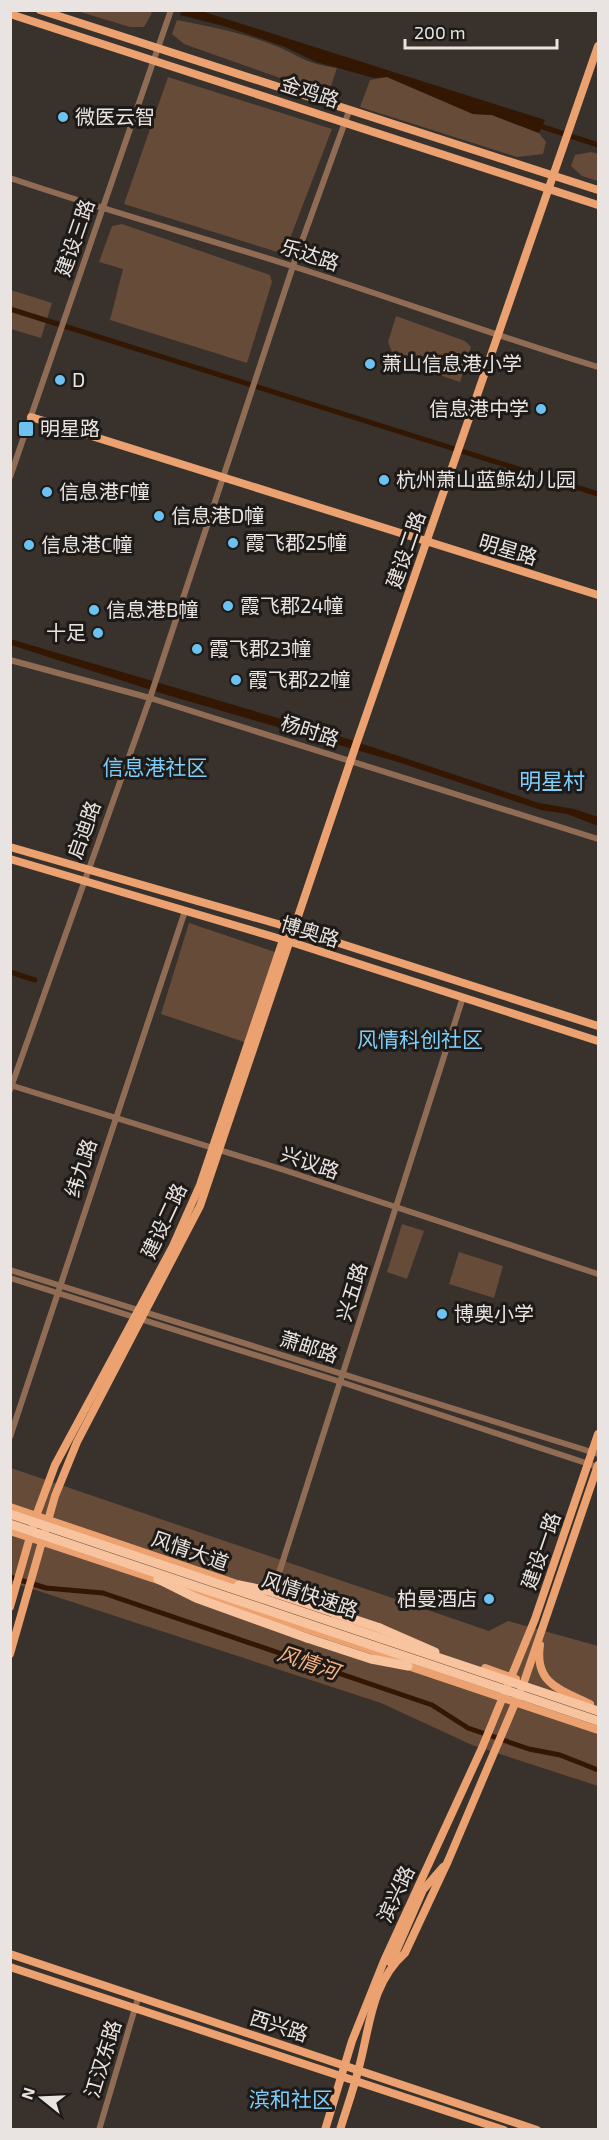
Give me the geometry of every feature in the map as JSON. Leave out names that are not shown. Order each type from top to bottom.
[{"type":"highway","name":"风情快速路","points":[[10,1514],[598,1712]]},
{"type":"highway","name":"风情快速路","points":[[10,1524],[598,1721]]},
{"type":"highway","points":[[129,1564],[196,1598],[371,1659],[408,1666]]},
{"type":"highway","points":[[201,1578],[269,1591],[380,1628],[435,1652]]},
{"type":"main road","name":"金鸡路","points":[[40,10],[598,190]]},
{"type":"main road","name":"金鸡路","points":[[10,14],[345,120],[598,205]]},
{"type":"main road","name":"建设二路","points":[[10,1654],[55,1496],[77,1442],[140,1315],[216,1149],[287,941],[295,929],[357,742],[598,46]]},
{"type":"main road","name":"明星路","points":[[31,417],[598,595]]},
{"type":"main road","name":"博奥路","points":[[10,847],[295,929],[598,1026]]},
{"type":"main road","name":"博奥路","points":[[10,859],[287,941],[598,1041]]},
{"type":"main road","name":"建设二路","points":[[10,1607],[36,1516],[55,1466],[74,1425],[140,1315]]},
{"type":"main road","name":"建设一路","points":[[511,1677],[535,1619],[588,1463],[595,1453],[598,1434]]},
{"type":"main road","name":"建设一路","points":[[516,1701],[598,1466]]},
{"type":"main road","name":"风情大道","points":[[10,1507],[594,1705]]},
{"type":"main road","name":"风情大道","points":[[10,1531],[377,1652],[408,1666],[598,1730]]},
{"type":"main road","points":[[544,1623],[538,1661],[547,1682],[594,1705]]},
{"type":"main road","name":"滨兴路","points":[[325,2130],[345,2065],[384,1961],[482,1748],[511,1677]]},
{"type":"main road","name":"滨兴路","points":[[340,2130],[359,2070],[371,2008],[390,1966],[405,1953],[448,1862],[516,1701]]},
{"type":"main road","name":"西兴路","points":[[10,1954],[537,2130]]},
{"type":"main road","name":"西兴路","points":[[10,1967],[504,2130]]},
{"type":"street","name":"建设三路","points":[[10,477],[103,209],[152,59],[171,10]]},
{"type":"street","name":"启迪路","points":[[11,1087],[151,695],[293,266],[349,111]]},
{"type":"street","name":"乐达路","points":[[10,178],[103,209],[293,266],[498,337],[598,367]]},
{"type":"street","name":"杨时路","points":[[10,660],[151,695],[352,757],[598,839]]},
{"type":"street","name":"纬九路","points":[[10,1437],[185,911]]},
{"type":"street","name":"兴五路","points":[[272,1595],[462,997]]},
{"type":"street","name":"兴议路","points":[[11,1087],[116,1117],[598,1274]]},
{"type":"street","points":[[10,1270],[58,1290]]},
{"type":"street","points":[[10,1278],[58,1290],[342,1379],[598,1466]]},
{"type":"street","name":"萧邮路","points":[[342,1379],[595,1453]]},
{"type":"street","name":"江汉东路","points":[[99,2130],[138,1998]]},
{"type":"shaded area","points":[[148,10],[152,13],[144,27],[130,27],[77,11]]},
{"type":"shaded area","points":[[182,11],[201,11],[545,120],[539,133],[492,115],[473,114],[387,77],[374,78],[316,62],[285,47],[227,27],[180,15]]},
{"type":"shaded area","points":[[177,20],[256,39],[313,63],[337,68],[328,95],[184,44],[172,34]]},
{"type":"shaded area","points":[[168,77],[332,129],[284,254],[124,204]]},
{"type":"shaded area","points":[[387,77],[473,114],[492,115],[539,133],[546,142],[543,154],[517,157],[360,107],[370,80]]},
{"type":"shaded area","points":[[591,152],[598,154],[598,181],[582,176],[571,166],[575,155]]},
{"type":"shaded area","points":[[122,224],[270,275],[272,282],[247,363],[110,320],[123,269],[99,262],[112,226]]},
{"type":"shaded area","points":[[11,290],[52,303],[41,338],[11,329]]},
{"type":"shaded area","points":[[396,316],[465,341],[471,347],[460,382],[401,362],[403,357],[392,352],[388,342]]},
{"type":"shaded area","points":[[10,639],[339,736],[539,803],[574,809],[598,817],[598,826],[567,814],[541,810],[401,763],[167,695],[11,645]]},
{"type":"shaded area","points":[[189,923],[281,954],[250,1044],[161,1014]]},
{"type":"shaded area","points":[[402,1224],[424,1231],[407,1279],[387,1272]]},
{"type":"shaded area","points":[[459,1252],[503,1266],[494,1298],[449,1284]]},
{"type":"shaded area","points":[[11,1468],[489,1631],[508,1621],[598,1646],[598,1786],[472,1745],[381,1703],[11,1582]]},
{"type":"waterway","points":[[537,125],[598,145]]},
{"type":"waterway","points":[[10,309],[598,494]]},
{"type":"waterway","points":[[10,972],[35,980]]},
{"type":"waterway","name":"风情河","points":[[10,1577],[46,1588],[103,1593],[432,1705],[468,1728],[529,1749],[560,1755],[598,1770]]},
{"type":"place","name":"微医云智","points":[[63,117]]},
{"type":"place","name":"萧山信息港小学","points":[[370,364]]},
{"type":"place","name":"D","points":[[60,380]]},
{"type":"place","name":"信息港中学","points":[[541,409]]},
{"type":"place","name":"明星路","points":[[26,429]]},
{"type":"place","name":"杭州萧山蓝鲸幼儿园","points":[[384,480]]},
{"type":"place","name":"信息港F幢","points":[[47,492]]},
{"type":"place","name":"信息港D幢","points":[[159,516]]},
{"type":"place","name":"霞飞郡25幢","points":[[233,543]]},
{"type":"place","name":"信息港C幢","points":[[29,545]]},
{"type":"place","name":"霞飞郡24幢","points":[[228,606]]},
{"type":"place","name":"信息港B幢","points":[[94,610]]},
{"type":"place","name":"十足","points":[[98,633]]},
{"type":"place","name":"霞飞郡23幢","points":[[197,649]]},
{"type":"place","name":"霞飞郡22幢","points":[[236,680]]},
{"type":"place","name":"博奥小学","points":[[442,1314]]},
{"type":"place","name":"柏曼酒店","points":[[489,1599]]},
{"type":"district","name":"信息港社区","points":[[155,768]]},
{"type":"district","name":"明星村","points":[[552,781]]},
{"type":"district","name":"风情科创社区","points":[[420,1040]]},
{"type":"district","name":"滨和社区","points":[[291,2100]]}]
